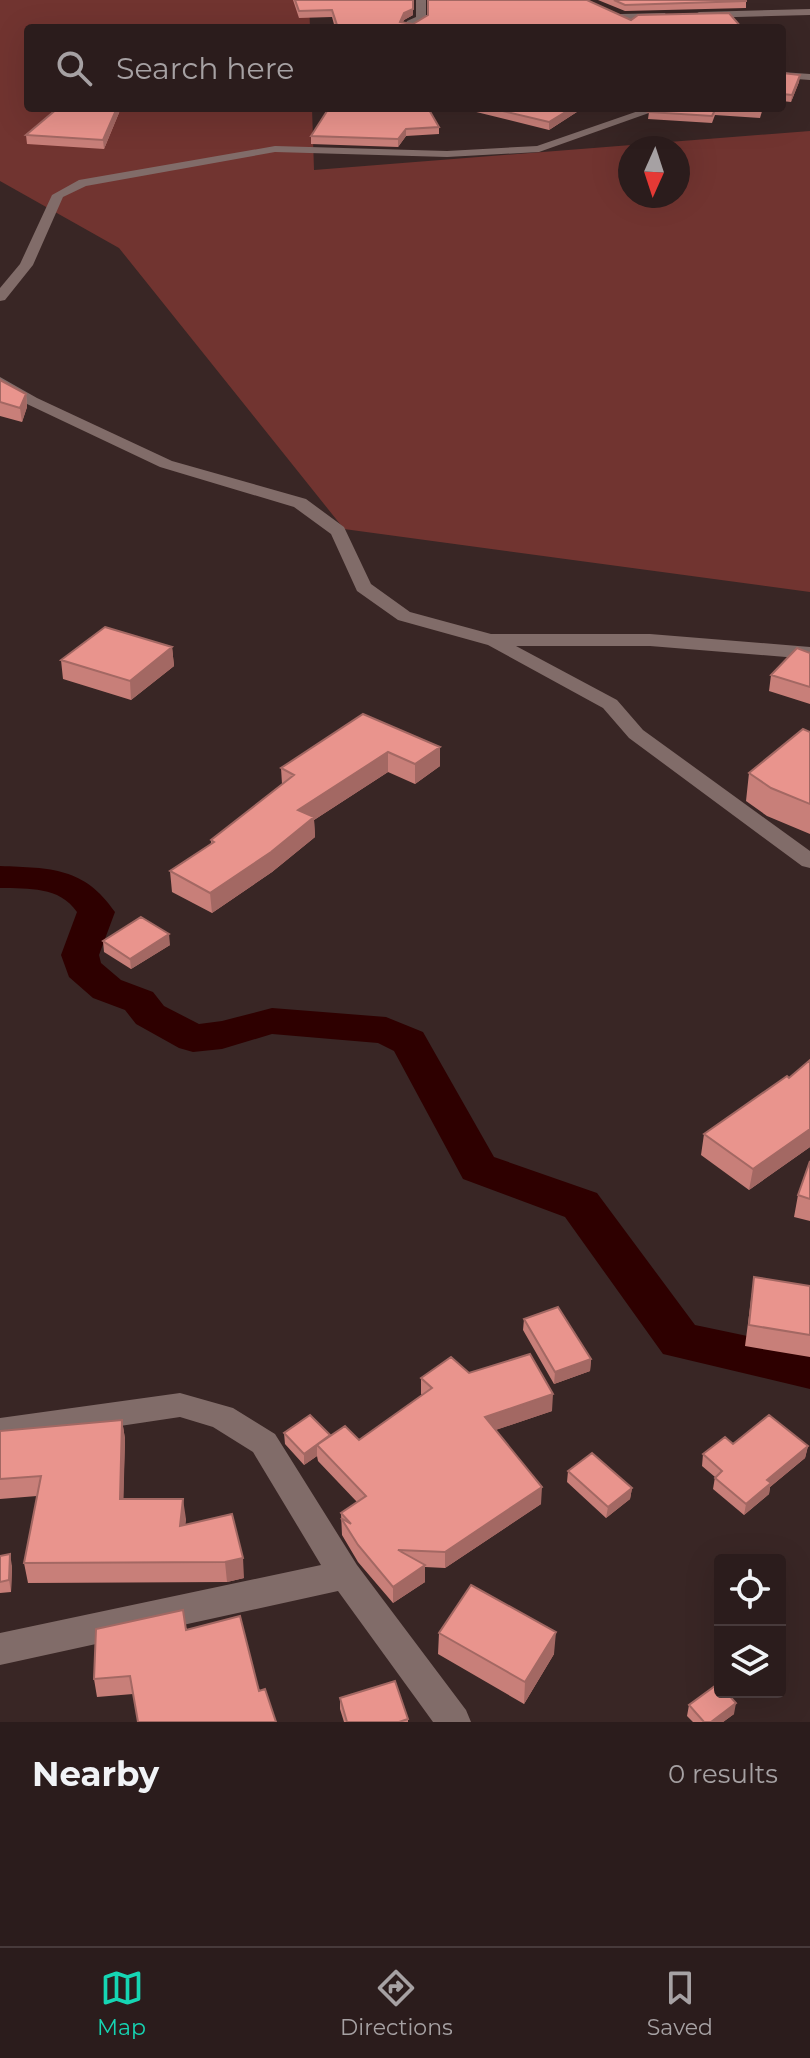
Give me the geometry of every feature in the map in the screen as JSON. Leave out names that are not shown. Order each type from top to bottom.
[{"type":"street","points":[[410,24],[421,19],[421,0]]},
{"type":"street","points":[[608,11],[638,24]]},
{"type":"street","points":[[621,17],[810,12]]},
{"type":"street","points":[[786,75],[810,77]]},
{"type":"street","points":[[0,297],[26,265],[58,195],[83,183],[275,149],[447,154],[527,150],[589,134],[647,112]]},
{"type":"street","points":[[0,381],[32,401],[166,464],[300,503],[338,531],[363,587],[404,616],[490,640],[610,704],[636,734],[810,861]]},
{"type":"street","points":[[490,640],[650,640],[810,653]]},
{"type":"street","points":[[0,1431],[180,1405],[222,1417],[264,1443],[345,1575],[454,1722]]},
{"type":"street","points":[[0,1649],[345,1575]]},
{"type":"shaded area","points":[[0,0],[309,0],[310,24],[24,24],[24,112],[312,112],[314,170],[618,146],[618,208],[690,208],[690,140],[810,131],[810,592],[344,529],[119,248],[0,181]]},
{"type":"building","points":[[295,0],[413,0],[413,9],[404,13],[400,22],[413,24],[337,24],[332,10],[299,11]]},
{"type":"building","points":[[428,0],[587,0],[631,20],[638,15],[729,13],[739,24],[413,24],[428,15]]},
{"type":"building","points":[[614,0],[746,0],[746,1],[625,5]]},
{"type":"building","points":[[786,73],[800,75],[792,95],[786,94]]},
{"type":"building","points":[[53,112],[115,112],[103,140],[26,135]]},
{"type":"building","points":[[326,112],[430,112],[439,127],[406,129],[398,139],[311,136]]},
{"type":"building","points":[[507,112],[565,112],[549,122]]},
{"type":"building","points":[[649,112],[714,112],[712,116]]},
{"type":"building","points":[[0,380],[26,394],[20,408],[0,402]]},
{"type":"building","points":[[105,627],[172,647],[130,681],[61,660]]},
{"type":"building","points":[[797,648],[810,653],[810,687],[771,675]]},
{"type":"building","points":[[363,714],[440,747],[415,764],[388,752],[298,810],[314,817],[271,852],[210,893],[170,871],[214,842],[211,840],[294,775],[281,768]]},
{"type":"building","points":[[803,729],[810,732],[810,804],[771,788],[749,773]]},
{"type":"building","points":[[141,917],[169,934],[130,959],[103,941]]},
{"type":"building","points":[[810,1060],[810,1129],[753,1169],[704,1134],[787,1076],[789,1078]]},
{"type":"building","points":[[810,1161],[810,1199],[798,1195]]},
{"type":"building","points":[[754,1277],[810,1286],[810,1335],[749,1325]]},
{"type":"building","points":[[558,1307],[591,1359],[555,1372],[524,1319]]},
{"type":"building","points":[[530,1354],[553,1394],[485,1417],[542,1487],[445,1552],[398,1550],[425,1565],[393,1587],[358,1545],[341,1518],[351,1524],[341,1513],[366,1496],[317,1445],[345,1426],[359,1440],[432,1388],[421,1378],[451,1357],[469,1373]]},
{"type":"building","points":[[310,1415],[330,1435],[304,1454],[284,1433]]},
{"type":"building","points":[[769,1415],[808,1446],[767,1480],[771,1483],[746,1504],[715,1478],[722,1471],[703,1454],[725,1437],[733,1444]]},
{"type":"building","points":[[122,1420],[120,1499],[183,1499],[180,1526],[232,1514],[243,1558],[225,1562],[24,1563],[41,1476],[0,1479],[0,1431]]},
{"type":"building","points":[[592,1453],[632,1488],[608,1507],[568,1471]]},
{"type":"building","points":[[10,1554],[9,1580],[0,1582],[0,1556]]},
{"type":"building","points":[[471,1585],[556,1632],[525,1682],[439,1633]]},
{"type":"building","points":[[183,1610],[186,1630],[240,1616],[259,1691],[265,1689],[276,1722],[138,1722],[130,1676],[94,1679],[96,1629]]},
{"type":"building","points":[[395,1681],[408,1719],[399,1722],[347,1722],[340,1698]]},
{"type":"building","points":[[714,1687],[714,1698],[731,1698],[736,1703],[711,1722],[704,1722],[689,1705]]},
{"type":"waterway","points":[[0,877],[55,881],[78,891],[96,912],[80,955],[83,968],[107,989],[139,1001],[150,1015],[193,1038],[222,1035],[272,1021],[386,1030],[409,1042],[478,1168],[581,1205],[680,1341],[810,1369]]}]
